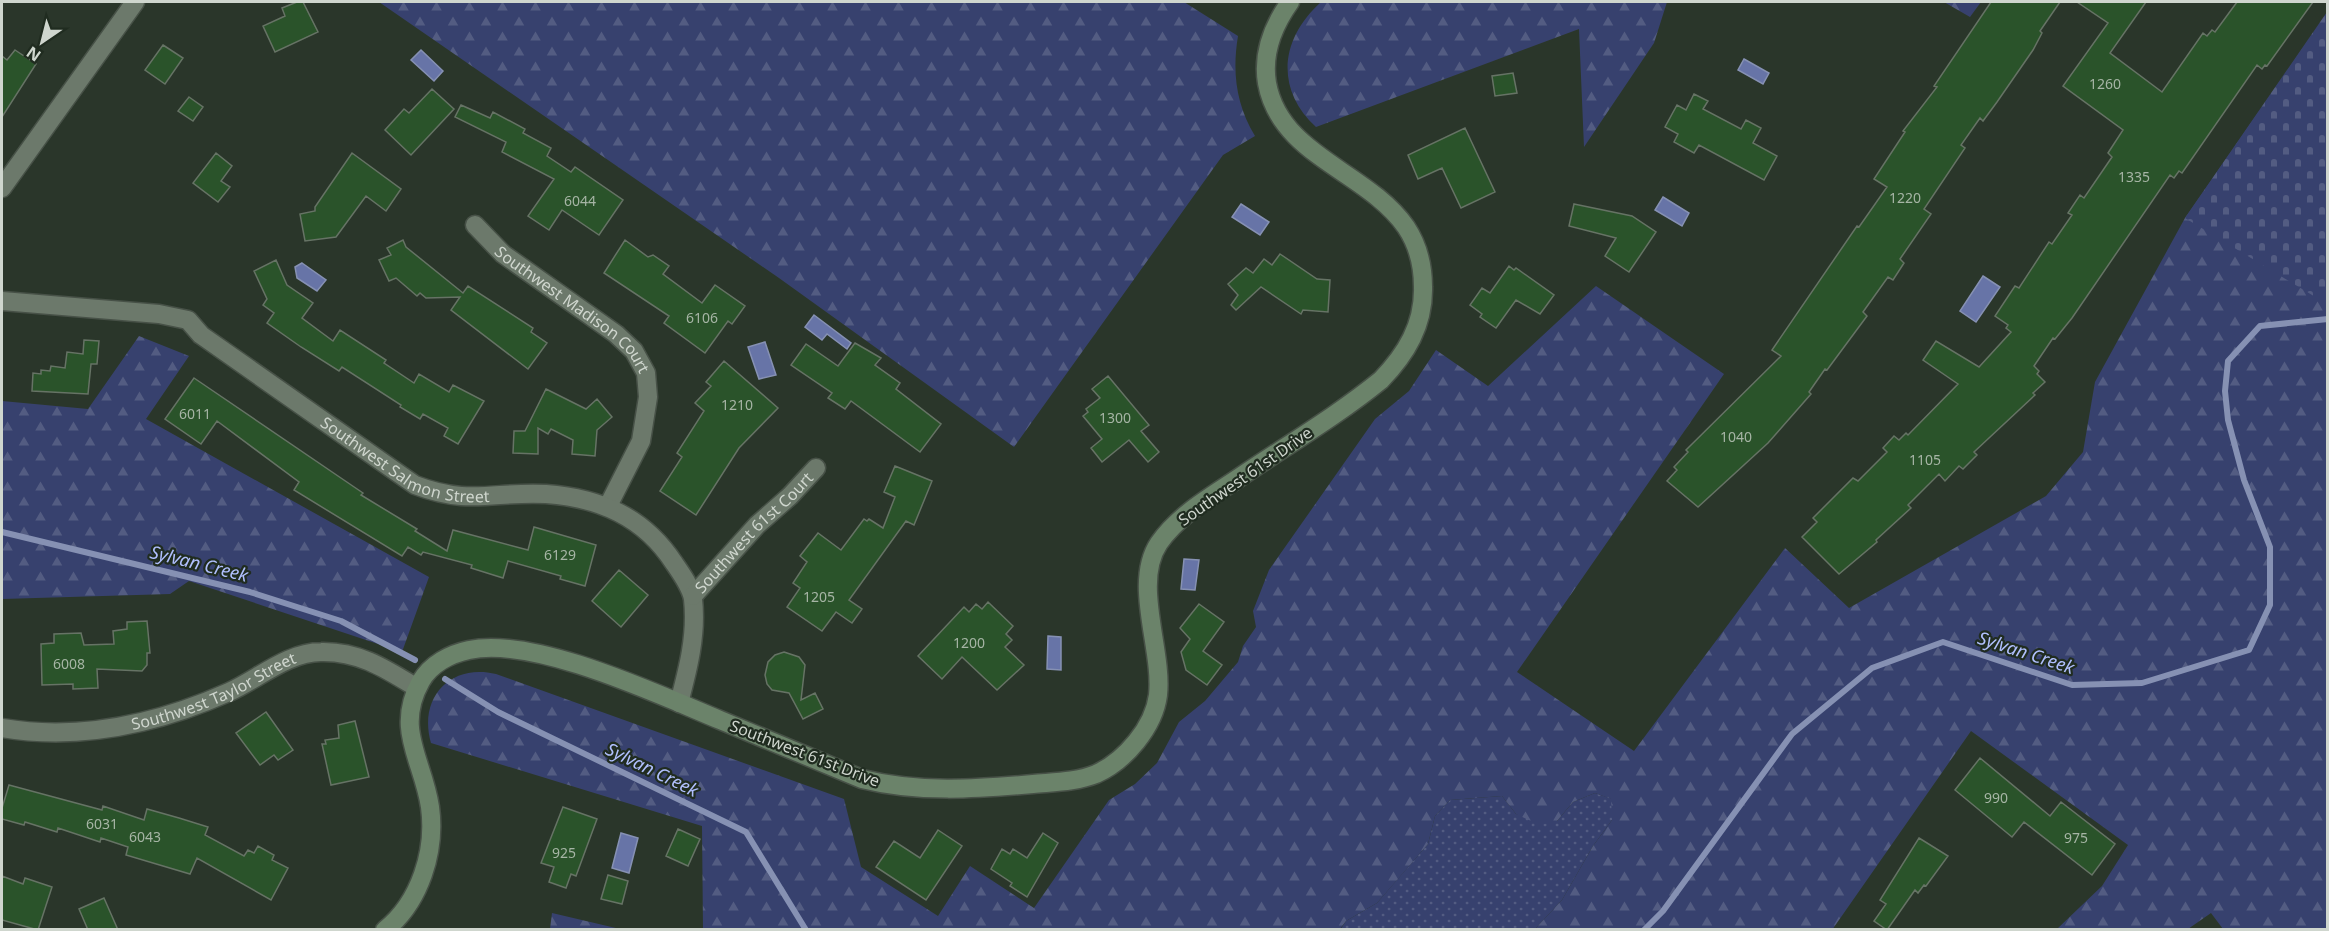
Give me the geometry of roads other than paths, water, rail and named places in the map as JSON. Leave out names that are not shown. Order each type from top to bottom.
[{"type":"street","points":[[2,188],[135,2]]},
{"type":"street","name":"Southwest 61st Drive","points":[[385,930],[400,914],[414,893],[424,870],[431,843],[430,806],[409,728],[411,705],[417,688],[432,667],[447,657],[467,650],[498,647],[549,657],[680,703],[862,778],[907,788],[999,787],[1075,780],[1106,769],[1133,745],[1152,715],[1158,696],[1149,579],[1158,544],[1189,512],[1381,380],[1412,340],[1422,308],[1422,265],[1406,226],[1363,186],[1299,140],[1286,125],[1272,101],[1265,71],[1267,53],[1277,23],[1290,2]]},
{"type":"street","name":"Southwest Madison Court","points":[[475,225],[503,254],[616,334],[634,351],[646,373],[648,397],[641,441],[608,506]]},
{"type":"street","name":"Southwest Salmon Street","points":[[2,301],[159,315],[188,320],[201,335],[416,485],[436,493],[470,498],[544,494],[572,497],[608,506],[637,522],[653,535],[680,571],[693,596],[692,652],[680,703]]},
{"type":"street","name":"Southwest 61st Court","points":[[693,596],[757,525],[790,496],[816,468]]},
{"type":"street","name":"Southwest Taylor Street","points":[[2,728],[74,733],[143,722],[187,709],[231,691],[297,657],[318,652],[343,652],[370,659],[417,688]]},
{"type":"waterway","name":"Sylvan Creek","points":[[1644,930],[1663,911],[1792,734],[1872,668],[1943,642],[2072,685],[2142,683],[2249,650],[2270,605],[2270,547],[2244,480],[2228,420],[2225,391],[2228,361],[2260,326],[2328,319]]},
{"type":"waterway","name":"Sylvan Creek","points":[[2,532],[250,592],[341,621],[415,660]]},
{"type":"waterway","name":"Sylvan Creek","points":[[445,679],[498,712],[746,832],[806,930]]}]
